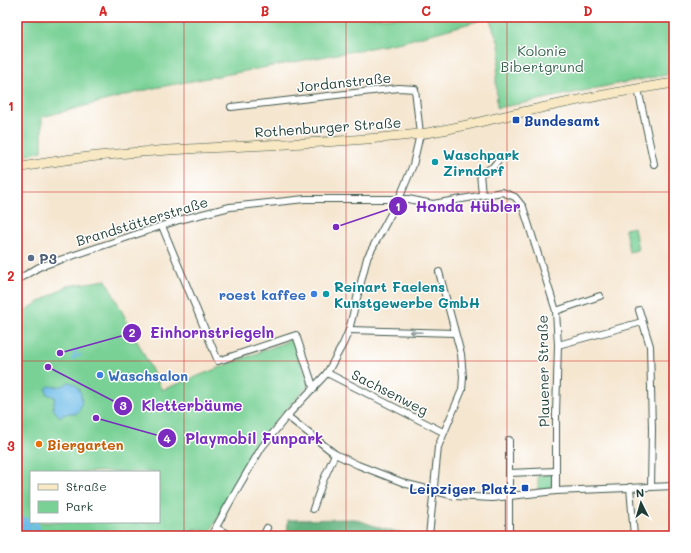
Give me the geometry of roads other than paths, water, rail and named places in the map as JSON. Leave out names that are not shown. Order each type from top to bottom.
[{"type":"main road","name":"Rothenburger Straße","points":[[17,168],[74,158],[124,153],[360,140],[420,134],[638,89],[674,83]]},
{"type":"street","name":"Jordanstraße","points":[[231,107],[384,90],[415,89],[420,134]]},
{"type":"street","points":[[638,89],[654,164]]},
{"type":"street","points":[[211,536],[262,447],[287,416],[314,389],[327,373],[349,330],[367,258],[399,199],[413,165],[420,134]]},
{"type":"street","points":[[482,194],[480,174],[493,167],[500,159]]},
{"type":"street","name":"Plauener Straße","points":[[399,199],[441,203],[482,194],[502,192],[510,193],[522,204],[556,312],[558,345],[556,491]]},
{"type":"street","name":"Brandstätterstraße","points":[[17,280],[39,267],[179,220],[230,207],[305,198],[399,199]]},
{"type":"street","points":[[162,226],[218,360],[296,335],[314,389]]},
{"type":"street","points":[[429,536],[438,447],[443,432],[462,390],[462,354],[439,272]]},
{"type":"street","points":[[556,312],[600,296]]},
{"type":"street","points":[[639,310],[650,346],[652,428],[651,487]]},
{"type":"street","points":[[558,345],[642,322]]},
{"type":"street","points":[[349,330],[455,332]]},
{"type":"street","name":"Sachsenweg","points":[[327,373],[443,432]]},
{"type":"street","points":[[287,416],[335,454],[378,474],[434,491],[476,498],[510,497],[556,491],[674,486]]},
{"type":"street","points":[[509,440],[509,536]]},
{"type":"street","points":[[313,509],[322,481],[335,454]]},
{"type":"street","points":[[509,473],[556,471]]},
{"type":"street","points":[[630,487],[634,536]]},
{"type":"street","points":[[216,528],[232,536]]},
{"type":"street","points":[[263,536],[267,528]]},
{"type":"water","points":[[68,382],[73,383],[79,390],[82,400],[81,405],[76,414],[68,413],[60,417],[53,409],[55,397],[47,394],[46,389],[49,386],[62,386]]},
{"type":"waterway","points":[[17,18],[23,17]]},
{"type":"waterway","points":[[169,17],[182,23],[196,17]]},
{"type":"waterway","points":[[72,360],[77,349]]},
{"type":"waterway","points":[[75,357],[81,355]]},
{"type":"waterway","points":[[23,520],[22,524],[25,526],[25,536]]},
{"type":"waterway","points":[[27,521],[30,536]]},
{"type":"waterway","points":[[18,523],[18,529],[21,533]]},
{"type":"waterway","points":[[35,523],[37,530]]},
{"type":"place","name":"Bundesamt","points":[[516,120]]},
{"type":"place","name":"Waschpark Zirndorf","points":[[435,162]]},
{"type":"place","name":"Honda Hübler","points":[[336,227]]},
{"type":"place","name":"P3","points":[[31,258]]},
{"type":"place","name":"roest kaffee","points":[[314,294]]},
{"type":"place","name":"Reinart Faelens Kunstgewerbe GmbH","points":[[326,294]]},
{"type":"place","name":"Einhornstriegeln","points":[[60,353]]},
{"type":"place","name":"Kletterbäume","points":[[48,367]]},
{"type":"place","name":"Waschsalon","points":[[100,375]]},
{"type":"place","name":"Playmobil Funpark","points":[[96,418]]},
{"type":"place","name":"Biergarten","points":[[39,444]]},
{"type":"place","name":"Leipziger Platz","points":[[525,488]]},
{"type":"park label","name":"Kolonie Bibertgrund","points":[[542,58]]}]
